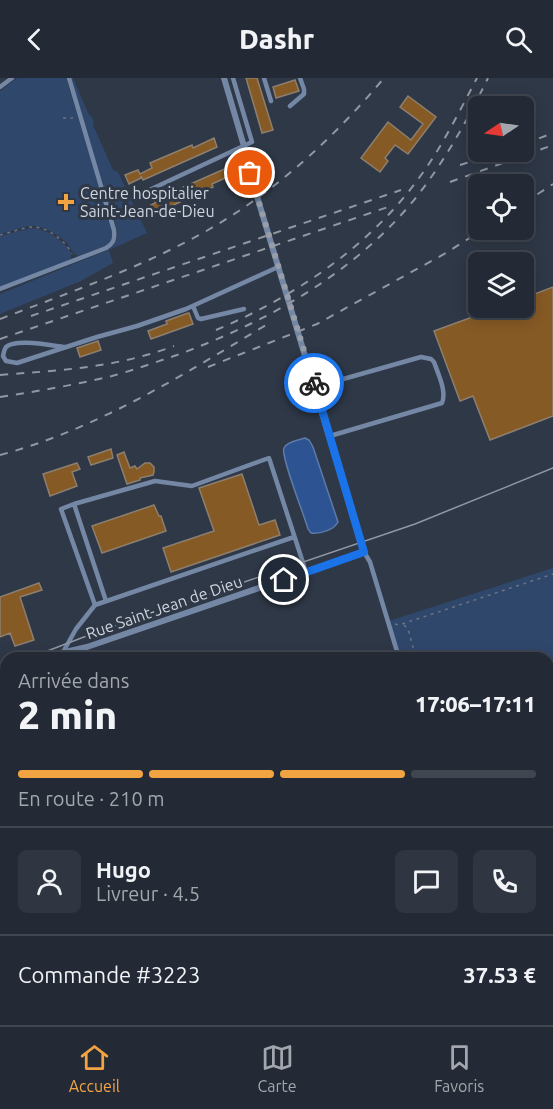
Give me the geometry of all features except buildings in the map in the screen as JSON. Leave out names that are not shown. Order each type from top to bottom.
[{"type":"street","points":[[224,78],[253,183],[364,552]]},
{"type":"street","name":"Rue Saint-Jean de Dieu","points":[[69,652],[364,552]]},
{"type":"lane","points":[[0,87],[12,78]]},
{"type":"lane","points":[[0,289],[111,245],[114,241],[114,230],[69,78]]},
{"type":"lane","points":[[145,192],[252,142],[233,78]]},
{"type":"lane","points":[[264,78],[271,101]]},
{"type":"lane","points":[[290,106],[304,94],[300,78]]},
{"type":"lane","points":[[65,347],[16,343],[7,346],[3,356],[6,361],[17,363],[144,324],[193,306],[278,267]]},
{"type":"lane","points":[[193,306],[198,318],[202,320],[244,309]]},
{"type":"lane","points":[[315,387],[422,357],[434,362],[444,393],[442,403],[438,405],[330,436]]},
{"type":"lane","points":[[95,604],[61,509],[155,481],[192,486],[269,458],[306,572]]},
{"type":"lane","points":[[74,504],[106,601]]},
{"type":"lane","points":[[63,652],[76,629],[95,604],[294,537]]},
{"type":"lane","points":[[364,552],[397,652]]},
{"type":"path","points":[[63,117],[80,116]]},
{"type":"path","points":[[0,235],[30,227],[40,228],[68,245],[75,260]]},
{"type":"path","points":[[414,652],[408,629],[403,624],[553,574]]},
{"type":"shaded area","name":"Centre hospitalier Saint-Jean-de-Dieu","points":[[17,78],[66,78],[113,231],[112,240],[107,245],[78,256],[63,239],[41,227],[28,226],[0,234],[0,91]]},
{"type":"shaded area","points":[[71,78],[93,119],[93,125],[113,170],[118,172],[147,233],[109,250],[113,263],[81,281],[0,314],[0,294],[108,250],[117,239],[117,230]]},
{"type":"shaded area","points":[[31,228],[48,232],[59,239],[71,252],[71,259],[0,288],[0,236]]},
{"type":"shaded area","points":[[305,438],[313,447],[338,522],[330,529],[318,533],[311,533],[308,529],[284,453],[287,444]]},
{"type":"shaded area","points":[[553,568],[553,652],[398,652],[389,621]]},
{"type":"tram line","points":[[45,652],[97,632],[415,524],[553,468]]},
{"type":"railway","points":[[0,319],[102,280],[177,247],[227,218],[300,164],[344,123],[384,78]]},
{"type":"railway","points":[[216,330],[301,286],[328,268],[377,226],[419,178],[450,129],[477,78]]},
{"type":"railway","points":[[0,397],[84,382],[145,366],[241,328],[303,295],[359,255],[409,206],[452,145],[488,78]]},
{"type":"railway","points":[[534,140],[553,133]]},
{"type":"railway","points":[[450,182],[553,145]]},
{"type":"railway","points":[[460,165],[469,162]]},
{"type":"railway","points":[[534,196],[553,184]]},
{"type":"railway","points":[[31,316],[401,190]]},
{"type":"railway","points":[[0,339],[388,207]]},
{"type":"railway","points":[[208,367],[317,324],[468,239]]},
{"type":"railway","points":[[0,455],[71,431],[104,416],[170,382],[266,325]]},
{"type":"railway","points":[[0,375],[109,364],[174,346]]},
{"type":"way so far","points":[[250,173],[314,383]]},
{"type":"place","name":"Centre hospitalier Saint-Jean-de-Dieu","points":[[66,202]]},
{"type":"route","points":[[284,580],[364,552],[314,383]]}]
